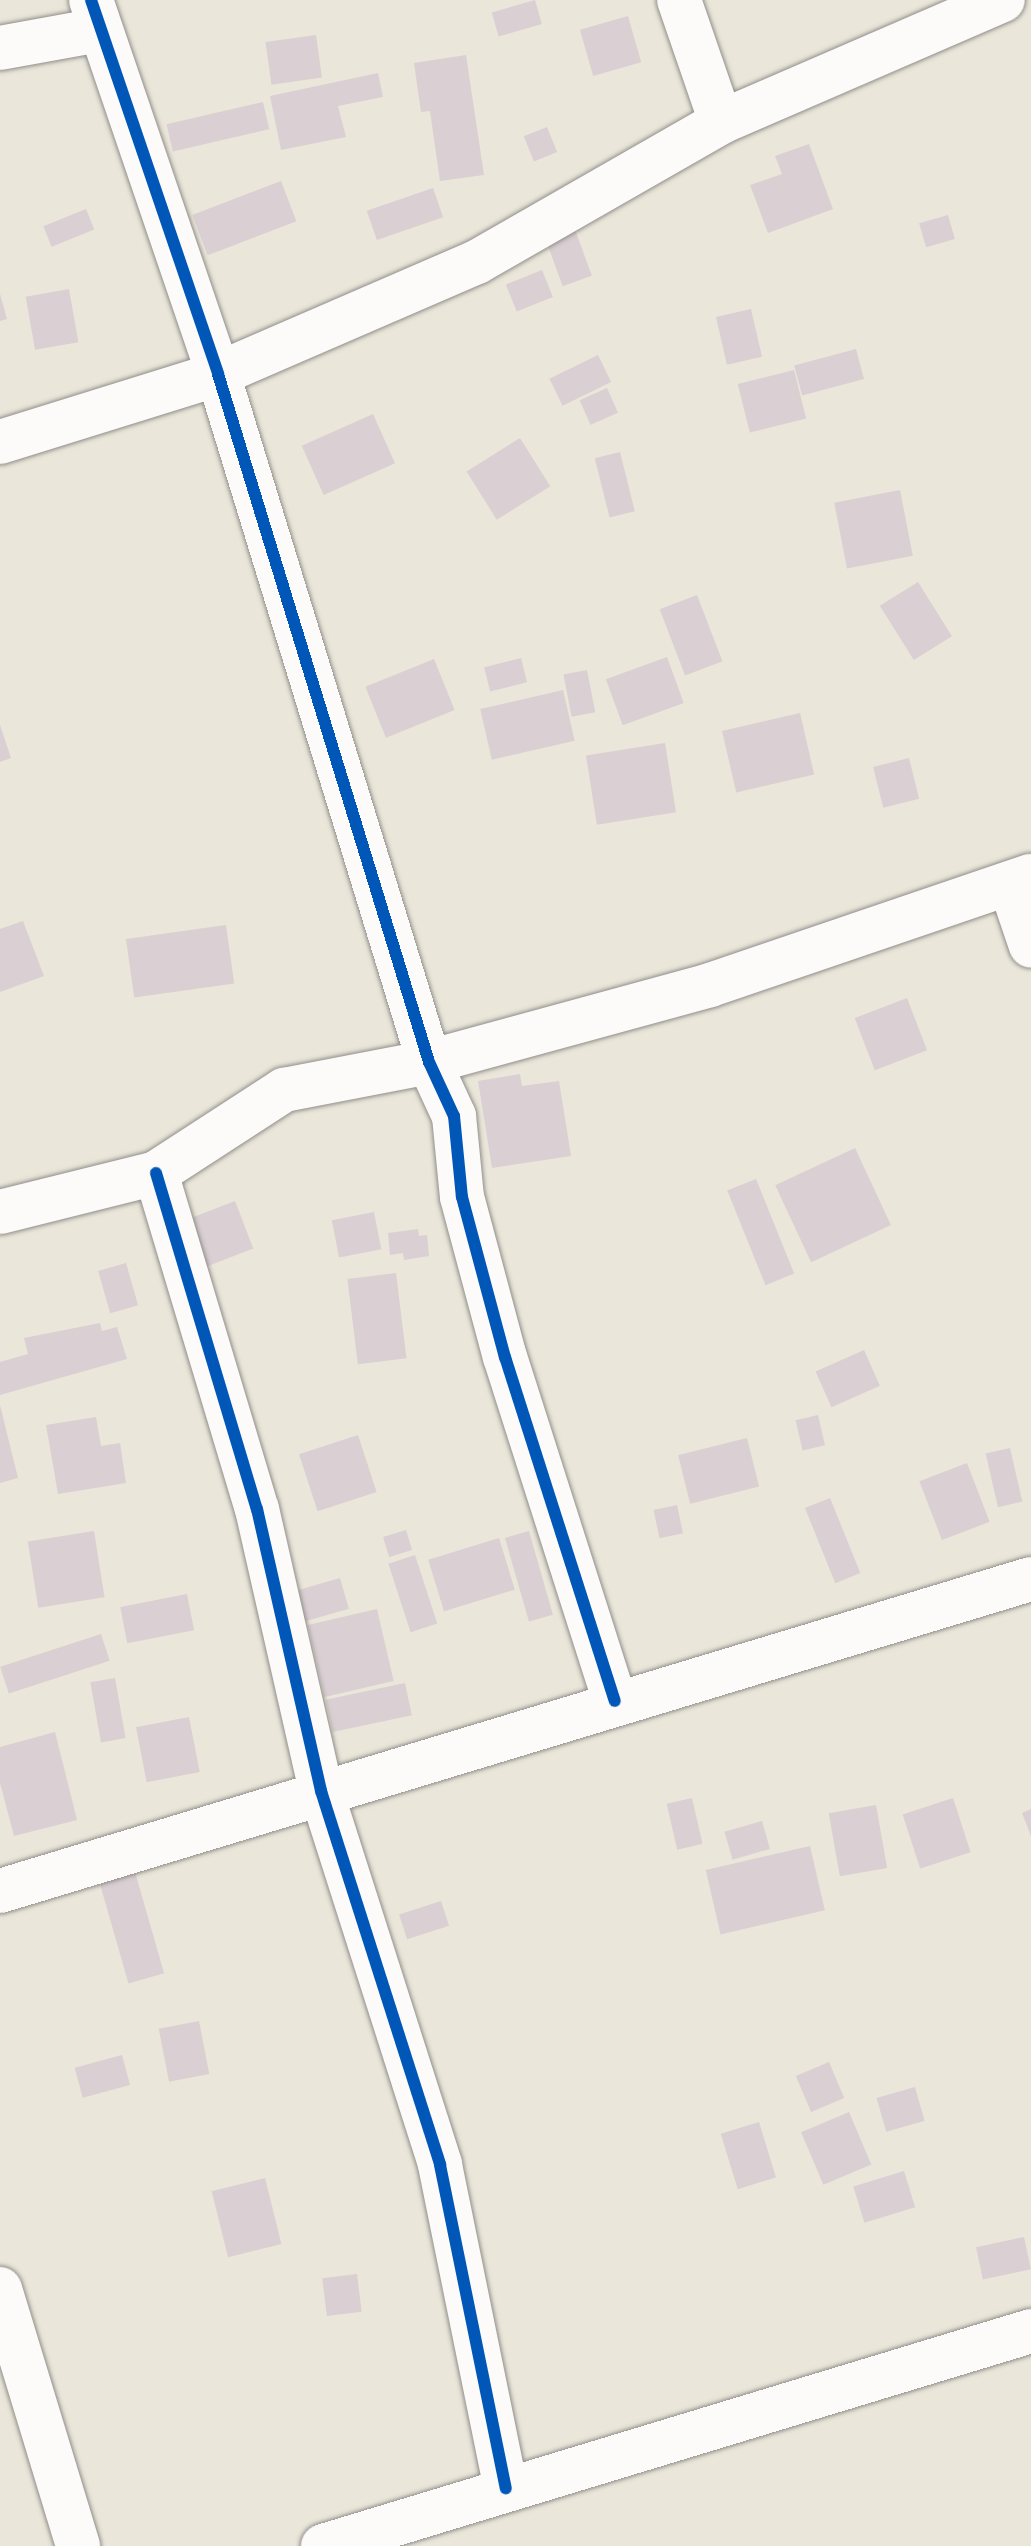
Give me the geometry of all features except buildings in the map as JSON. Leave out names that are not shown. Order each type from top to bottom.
[{"type":"street","points":[[679,0],[721,122]]},
{"type":"street","points":[[0,442],[218,374],[477,262],[721,122],[1003,0]]},
{"type":"street","points":[[0,48],[95,15],[218,374],[429,1062],[454,1116],[462,1197],[505,1357],[615,1701]]},
{"type":"street","points":[[0,1212],[156,1173],[284,1090],[429,1062],[710,985],[1020,880],[1031,946]]},
{"type":"street","points":[[156,1173],[257,1509],[321,1791],[440,2165],[506,2488]]},
{"type":"street","points":[[0,1891],[615,1701],[1031,1579]]},
{"type":"street","points":[[0,2289],[78,2546]]},
{"type":"street","points":[[323,2546],[1031,2331]]},
{"type":"cycle path","points":[[91,0],[218,374],[429,1062],[454,1116],[462,1197],[505,1357],[615,1701]]},
{"type":"cycle path","points":[[156,1173],[257,1509],[321,1791],[440,2165],[506,2488]]}]
